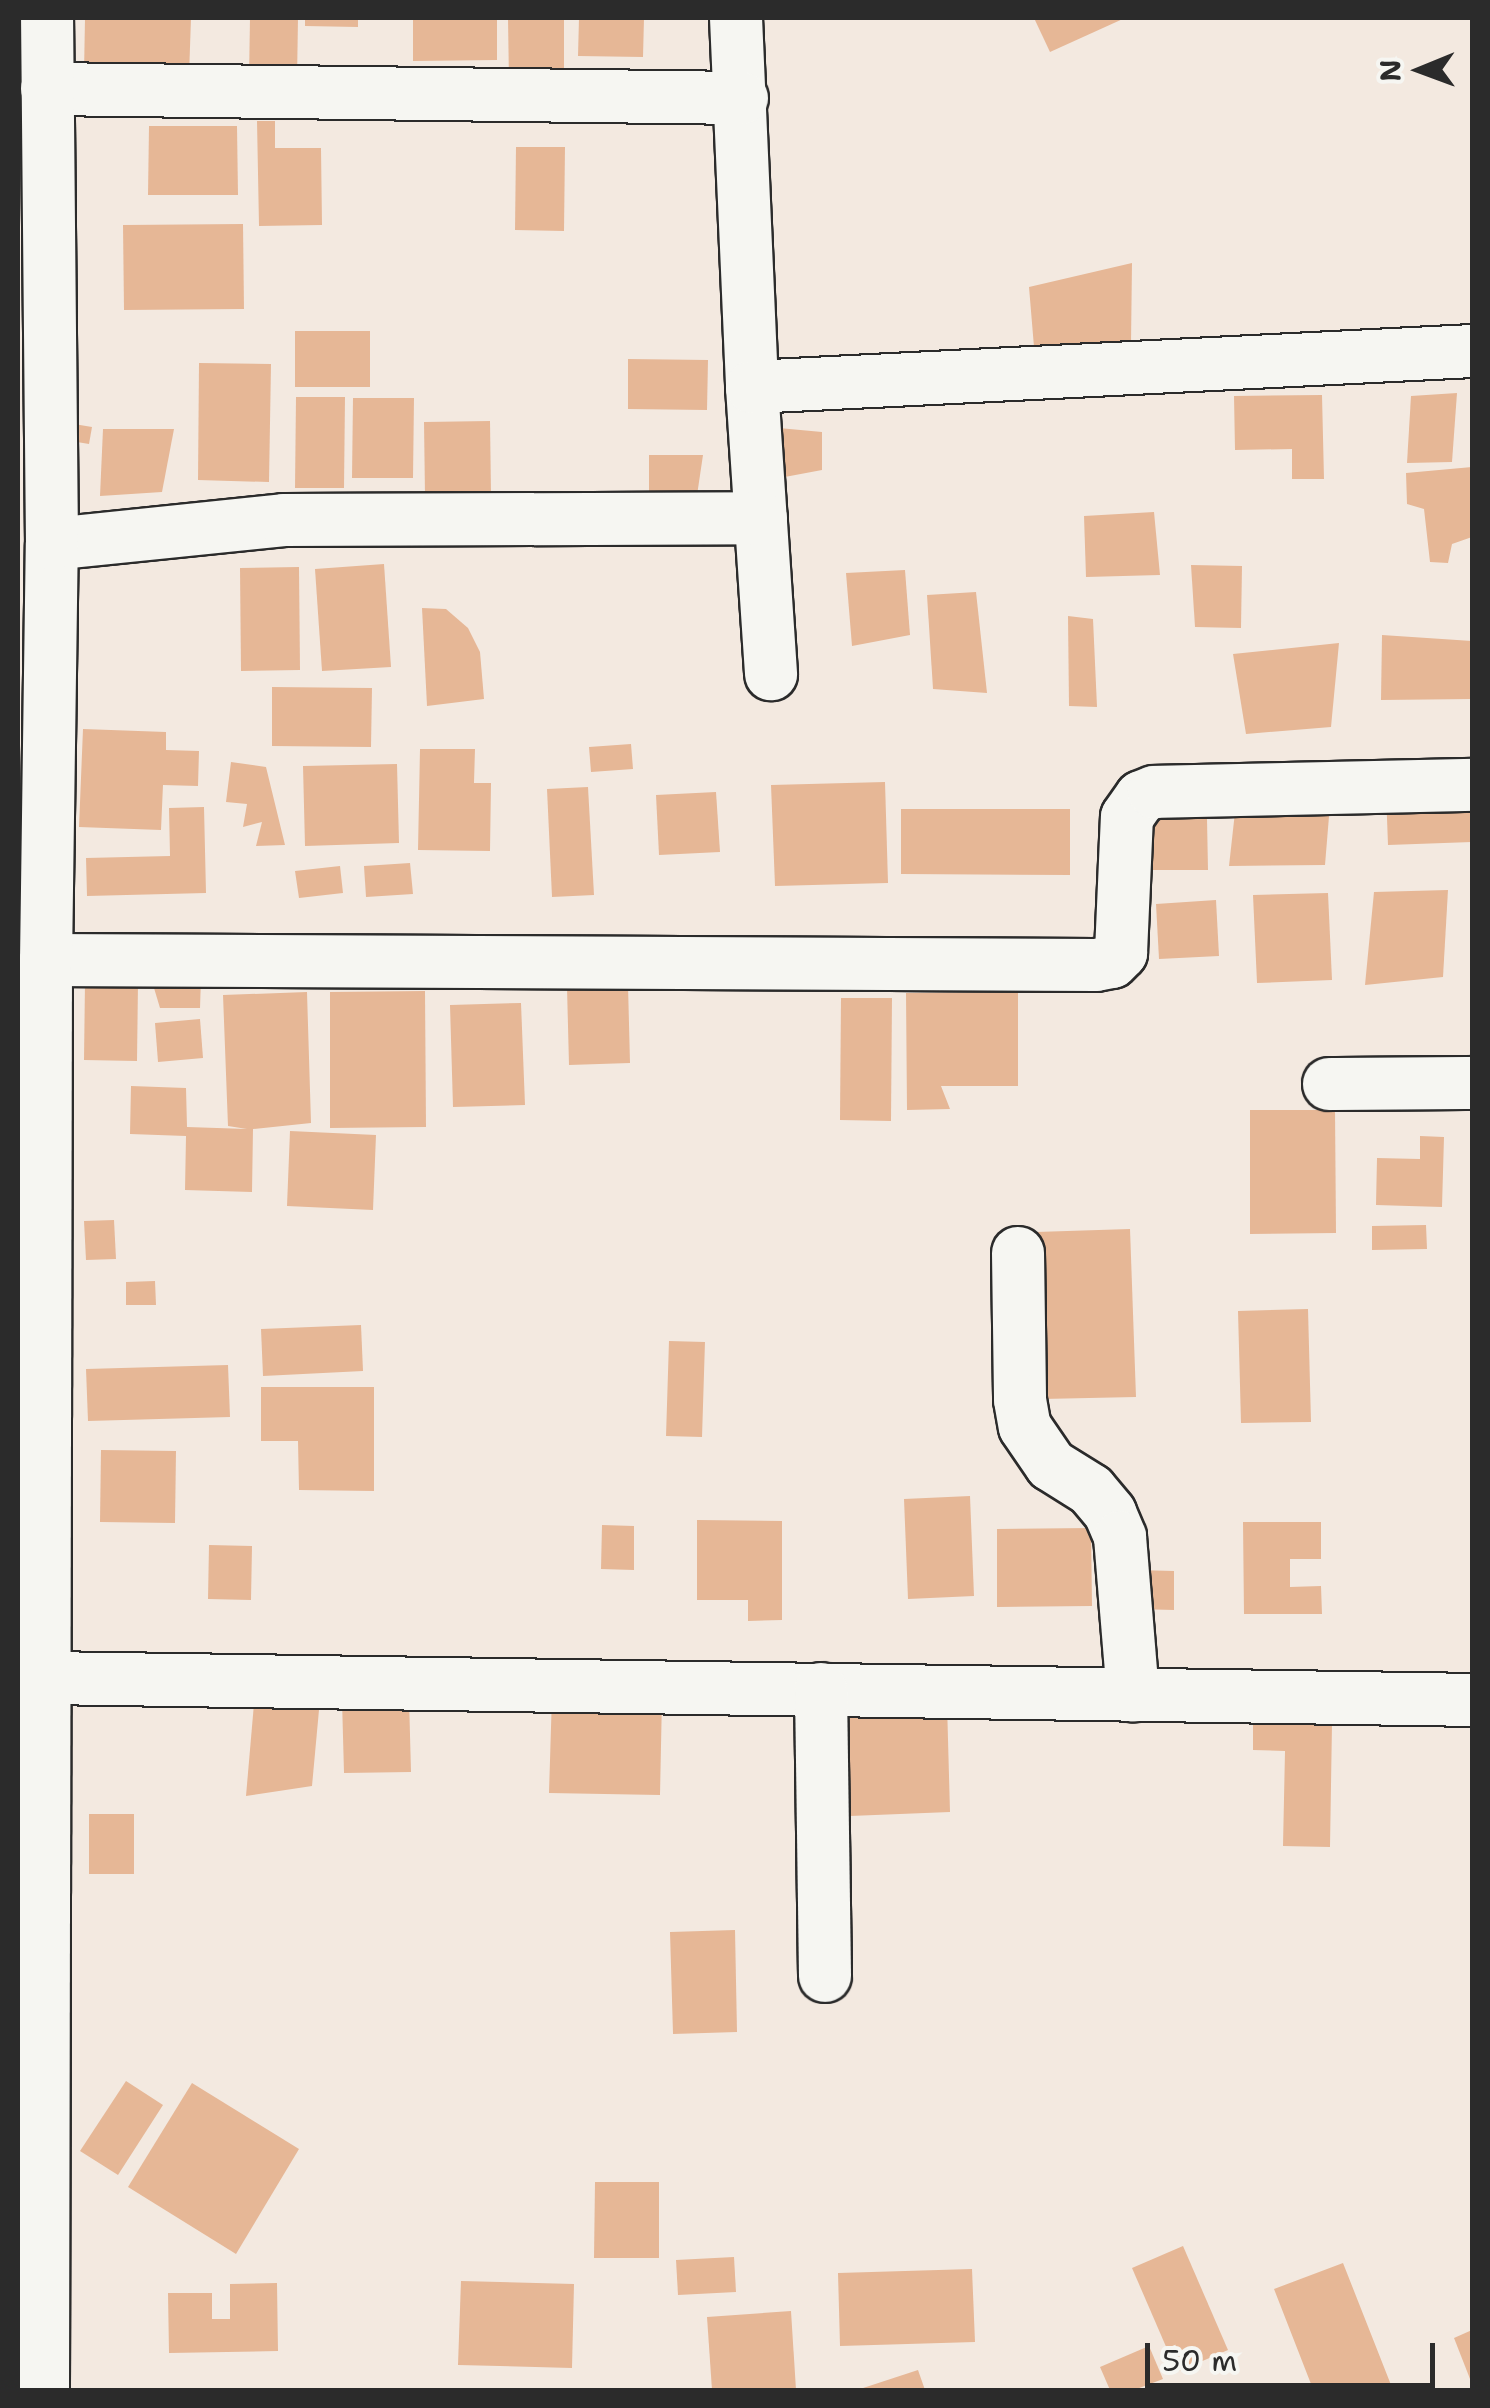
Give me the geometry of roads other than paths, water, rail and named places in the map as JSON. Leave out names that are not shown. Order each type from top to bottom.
[{"type":"street","points":[[43,2390],[46,1678],[32,1132],[46,960],[32,845],[52,544],[48,18]]},
{"type":"street","points":[[736,18],[752,386],[772,674]]},
{"type":"street","points":[[47,89],[742,98]]},
{"type":"street","points":[[752,386],[1472,351]]},
{"type":"street","points":[[52,544],[303,519],[761,518]]},
{"type":"street","points":[[46,960],[1096,965],[1112,962],[1121,953],[1127,818],[1141,796],[1154,792],[1472,785]]},
{"type":"street","points":[[1329,1084],[1472,1083]]},
{"type":"street","points":[[1018,1253],[1020,1400],[1025,1427],[1051,1465],[1092,1490],[1110,1513],[1120,1537],[1134,1694]]},
{"type":"street","points":[[46,1678],[1472,1700]]},
{"type":"street","points":[[820,1689],[825,1976]]}]
